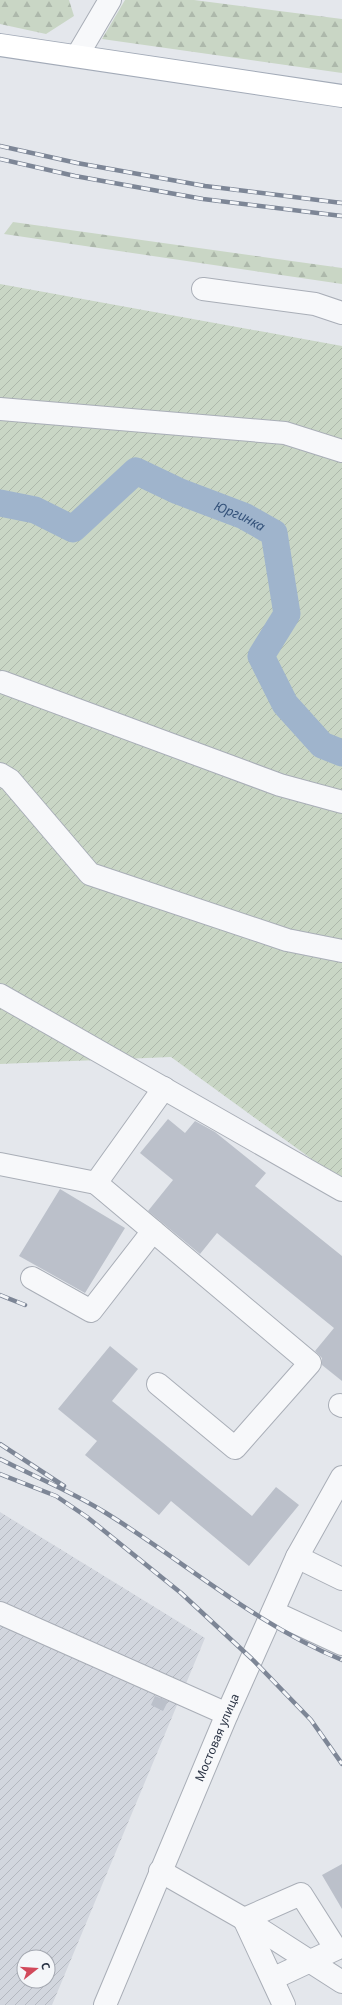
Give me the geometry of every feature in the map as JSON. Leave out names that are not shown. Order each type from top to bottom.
[{"type":"main road","points":[[0,45],[342,96]]},
{"type":"street","points":[[78,56],[110,0]]},
{"type":"street","points":[[203,289],[316,304],[342,313]]},
{"type":"street","points":[[0,409],[285,433],[342,451]]},
{"type":"street","points":[[2,682],[280,785],[342,802]]},
{"type":"street","points":[[0,774],[10,780],[90,874],[287,940],[342,951]]},
{"type":"street","points":[[0,995],[342,1190]]},
{"type":"street","points":[[96,1183],[164,1088]]},
{"type":"street","points":[[0,1164],[96,1183],[310,1362],[235,1448],[158,1384]]},
{"type":"street","points":[[32,1278],[91,1311],[153,1231]]},
{"type":"street","name":"Мостовая улица","points":[[105,2005],[227,1714],[298,1558],[342,1477]]},
{"type":"street","points":[[298,1558],[342,1579]]},
{"type":"street","points":[[273,1612],[342,1644]]},
{"type":"street","points":[[0,1613],[227,1714]]},
{"type":"street","points":[[160,1871],[244,1919],[342,1982]]},
{"type":"street","points":[[244,1919],[301,1894],[336,1949],[272,1979]]},
{"type":"street","points":[[244,1919],[284,2005]]},
{"type":"shaded area","points":[[0,1512],[205,1638],[52,2005],[0,2005]]},
{"type":"green space","points":[[0,0],[69,0],[74,16],[46,34],[0,24]]},
{"type":"green space","points":[[125,0],[194,0],[342,19],[342,73],[102,39]]},
{"type":"green space","points":[[13,222],[342,268],[342,284],[4,234]]},
{"type":"green space","points":[[0,284],[342,346],[342,1181],[171,1057],[0,1064]]},
{"type":"building","points":[[168,1119],[185,1133],[195,1121],[215,1132],[266,1173],[255,1186],[342,1256],[342,1381],[322,1365],[322,1358],[315,1351],[334,1328],[217,1233],[200,1254],[148,1211],[173,1180],[140,1153]]},
{"type":"building","points":[[60,1189],[125,1228],[85,1293],[19,1256]]},
{"type":"building","points":[[110,1346],[138,1369],[112,1401],[252,1516],[276,1487],[299,1505],[249,1566],[171,1501],[159,1515],[85,1455],[97,1441],[58,1409]]},
{"type":"building","points":[[155,1696],[168,1701],[163,1711],[151,1705]]},
{"type":"building","points":[[342,1864],[342,1909],[322,1875]]},
{"type":"waterway","name":"Юргинка","points":[[0,503],[35,510],[73,529],[136,471],[178,491],[244,516],[274,533],[287,614],[261,656],[285,704],[322,745],[342,753]]},
{"type":"railway","points":[[0,146],[77,163],[205,186],[342,203]]},
{"type":"railway","points":[[0,159],[75,176],[203,199],[342,216]]},
{"type":"railway","points":[[0,1295],[25,1305]]},
{"type":"railway","points":[[0,1444],[64,1486]]},
{"type":"railway","points":[[0,1459],[93,1505],[250,1611],[310,1645],[342,1660]]},
{"type":"railway","points":[[0,1474],[56,1496],[87,1517],[181,1593],[252,1659],[311,1720],[342,1764]]}]
